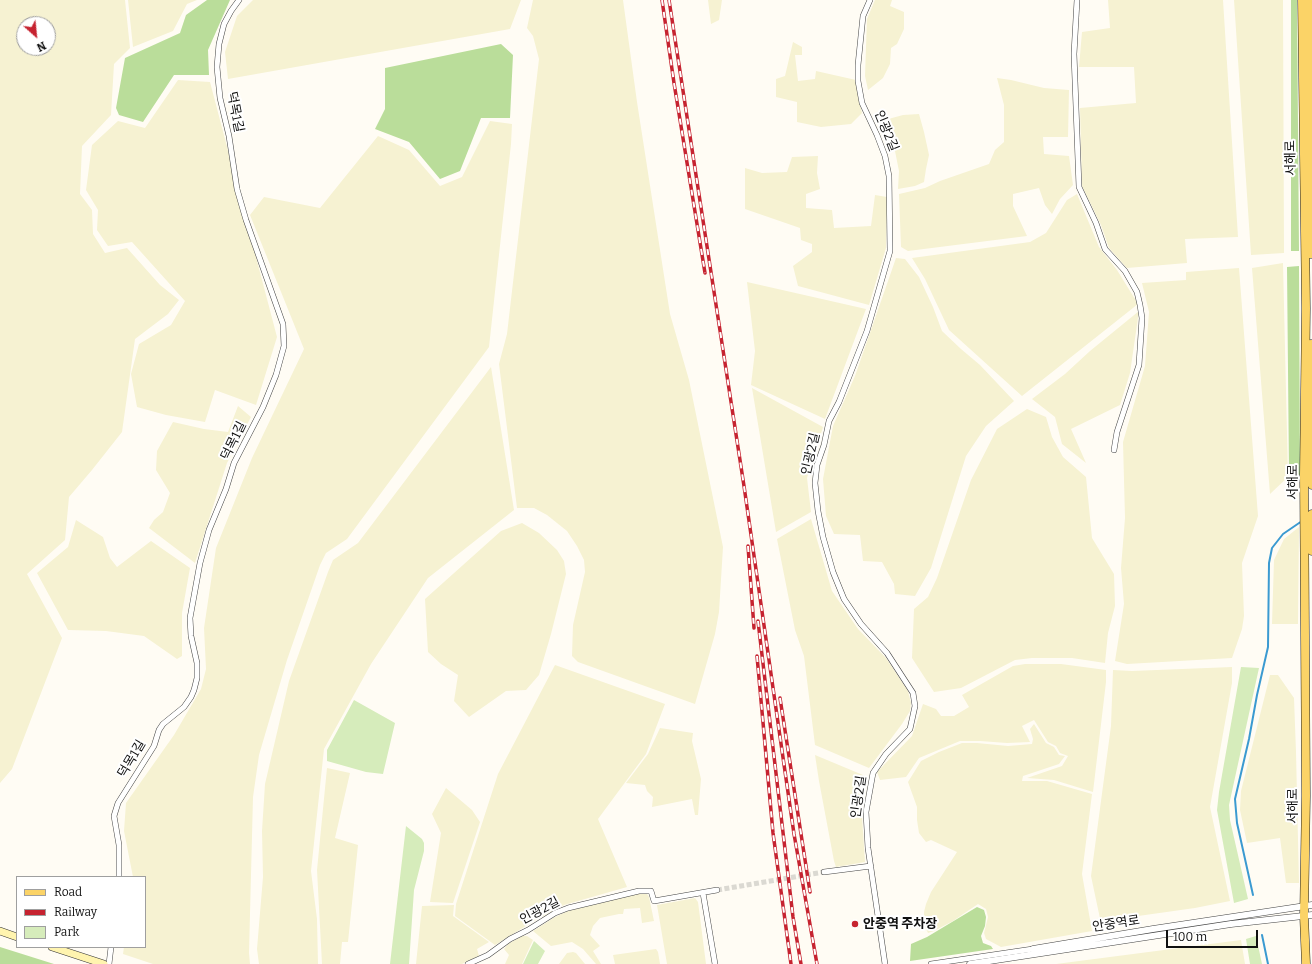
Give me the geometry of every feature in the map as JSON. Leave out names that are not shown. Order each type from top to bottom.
[{"type":"main road","name":"서해로","points":[[1302,0],[1308,513],[1312,550]]},
{"type":"main road","name":"서해로","points":[[1309,0],[1312,485]]},
{"type":"main road","name":"서해로","points":[[1306,964],[1308,916],[1306,796],[1309,527],[1312,521],[1308,513]]},
{"type":"main road","points":[[0,931],[16,937]]},
{"type":"main road","points":[[55,948],[104,964]]},
{"type":"street","name":"덕목1길","points":[[119,876],[119,845],[114,816],[118,803],[154,746],[159,730],[163,724],[184,707],[194,690],[197,663],[191,636],[190,618],[200,563],[209,530],[226,489],[234,463],[263,407],[276,375],[284,346],[283,324],[246,220],[237,189],[217,67],[219,44],[224,24],[231,10],[239,0]]},
{"type":"street","name":"인광2길","points":[[870,0],[863,16],[858,65],[858,81],[862,103],[885,156],[889,176],[890,251],[867,331],[840,402],[829,421],[824,444],[817,465],[815,483],[822,537],[833,572],[844,599],[862,624],[887,653],[913,693],[914,706],[910,729],[886,754],[872,773],[866,812],[868,848],[885,964]]},
{"type":"street","points":[[1077,0],[1074,54],[1079,187],[1096,223],[1105,249],[1125,272],[1137,292],[1142,318],[1138,365],[1117,432],[1114,450]]},
{"type":"street","points":[[824,872],[871,866]]},
{"type":"street","name":"인광2길","points":[[468,964],[488,955],[510,939],[528,930],[555,913],[568,908],[639,891],[651,890],[654,901],[717,890]]},
{"type":"street","points":[[703,893],[715,964]]},
{"type":"street","name":"안중역로","points":[[931,964],[1308,905]]},
{"type":"street","points":[[970,964],[1231,924],[1308,916]]},
{"type":"street","points":[[109,964],[111,948]]},
{"type":"shaded area","points":[[0,0],[125,0],[130,48],[114,64],[111,115],[82,146],[80,194],[92,210],[93,234],[105,253],[127,248],[160,285],[179,300],[168,314],[135,339],[122,432],[69,497],[65,540],[27,574],[62,638],[12,769],[0,783]]},
{"type":"shaded area","points":[[128,0],[197,0],[187,4],[173,31],[133,47]]},
{"type":"shaded area","points":[[253,0],[521,0],[510,29],[228,79],[225,52],[237,16]]},
{"type":"shaded area","points":[[533,0],[623,0],[637,102],[670,314],[689,380],[723,547],[719,612],[715,634],[695,704],[578,662],[572,656],[573,625],[585,572],[584,560],[567,531],[547,515],[534,508],[517,508],[499,364],[507,334],[539,59],[533,36],[527,28]]},
{"type":"shaded area","points":[[708,0],[722,0],[719,20],[711,24]]},
{"type":"shaded area","points":[[875,0],[892,0],[890,6],[904,12],[904,29],[897,44],[891,48],[890,64],[883,78],[868,90],[865,76],[867,19]]},
{"type":"shaded area","points":[[1108,0],[1223,0],[1238,237],[1185,239],[1187,263],[1127,268],[1109,248],[1101,225],[1082,186],[1080,108],[1136,103],[1134,67],[1079,67],[1082,32],[1110,28]]},
{"type":"shaded area","points":[[1234,0],[1283,0],[1284,253],[1251,255]]},
{"type":"shaded area","points":[[793,42],[802,47],[802,55],[795,55],[798,81],[815,79],[816,71],[856,80],[862,113],[851,124],[821,127],[797,122],[797,102],[776,97],[776,79],[785,76]]},
{"type":"shaded area","points":[[997,78],[1044,88],[1069,90],[1068,137],[1043,137],[1044,154],[1069,156],[1073,185],[1060,199],[1052,214],[1045,205],[1039,188],[1013,194],[1013,206],[1027,236],[908,251],[901,247],[899,194],[925,188],[940,181],[989,164],[995,150],[1004,142],[1004,105]]},
{"type":"shaded area","points":[[178,80],[210,82],[277,337],[256,405],[215,390],[205,422],[166,415],[137,407],[131,374],[139,344],[171,325],[185,301],[132,242],[108,246],[97,230],[98,210],[86,190],[92,145],[118,121],[145,128]]},
{"type":"shaded area","points":[[919,114],[929,155],[924,182],[915,186],[898,189],[899,171],[893,141],[881,121],[903,115]]},
{"type":"shaded area","points":[[490,121],[512,124],[489,347],[347,539],[326,553],[320,565],[287,660],[259,755],[253,797],[250,964],[153,964],[123,954],[124,948],[146,948],[146,876],[133,876],[124,831],[126,803],[174,735],[201,689],[206,669],[204,628],[216,548],[252,458],[304,349],[250,215],[264,197],[320,208],[378,136],[409,150],[440,186],[462,177]]},
{"type":"shaded area","points":[[818,156],[817,173],[820,189],[806,194],[806,208],[832,210],[834,228],[871,226],[875,195],[887,197],[886,248],[869,305],[798,286],[793,266],[812,252],[812,244],[801,240],[800,228],[745,209],[745,168],[762,173],[787,172],[792,157]]},
{"type":"shaded area","points":[[1077,194],[1099,247],[1117,270],[1138,304],[1022,396],[949,330],[925,279],[912,258],[1030,242],[1046,233],[1067,200]]},
{"type":"shaded area","points":[[896,258],[905,259],[919,277],[942,331],[980,365],[1014,401],[986,426],[966,456],[931,568],[915,596],[895,594],[894,584],[882,562],[863,561],[860,535],[834,534],[826,516],[823,479],[833,426],[855,376]]},
{"type":"shaded area","points":[[1283,263],[1288,477],[1270,494],[1252,268]]},
{"type":"shaded area","points":[[1239,268],[1258,516],[1242,563],[1244,616],[1242,629],[1232,658],[1127,664],[1115,661],[1124,604],[1121,568],[1125,518],[1123,442],[1145,366],[1149,312],[1142,283],[1186,280],[1186,272]]},
{"type":"shaded area","points":[[747,282],[866,309],[825,419],[751,385],[755,351]]},
{"type":"shaded area","points":[[1139,311],[1130,373],[1120,405],[1071,429],[1086,463],[1062,444],[1055,417],[1032,399],[1065,374],[1090,351]]},
{"type":"shaded area","points":[[491,367],[514,510],[428,578],[371,664],[324,749],[311,871],[317,919],[318,964],[259,964],[257,949],[263,877],[262,831],[265,784],[289,681],[328,572],[333,560],[358,543]]},
{"type":"shaded area","points":[[752,388],[823,427],[807,478],[811,512],[776,532]]},
{"type":"shaded area","points":[[238,406],[251,417],[227,463],[195,563],[149,528],[154,520],[163,512],[170,493],[156,470],[157,451],[173,422],[204,429],[228,432]]},
{"type":"shaded area","points":[[1027,409],[1046,417],[1052,437],[1063,457],[1086,477],[1092,538],[1114,574],[1115,606],[1108,633],[1105,663],[1072,658],[1032,658],[1015,660],[961,688],[934,692],[912,658],[914,609],[928,597],[937,578],[971,480],[997,429]]},
{"type":"shaded area","points":[[811,519],[832,591],[858,629],[886,658],[908,691],[911,703],[910,711],[902,724],[869,768],[815,745],[804,656],[795,630],[777,539]]},
{"type":"shaded area","points":[[76,520],[103,537],[110,558],[117,567],[151,541],[190,568],[182,613],[182,656],[177,659],[144,636],[106,631],[68,630],[37,573],[68,547]]},
{"type":"shaded area","points":[[522,523],[539,533],[557,550],[564,561],[566,574],[551,634],[539,675],[526,690],[506,691],[469,717],[454,701],[458,675],[441,664],[428,652],[425,599],[501,531]]},
{"type":"shaded area","points":[[1299,527],[1298,624],[1272,624],[1274,560],[1284,539]]},
{"type":"shaded area","points":[[1025,664],[1061,664],[1106,670],[1106,682],[1093,792],[1054,780],[1027,778],[1062,766],[1068,756],[1060,753],[1056,746],[1048,742],[1034,720],[1022,726],[1030,742],[1007,743],[960,741],[919,758],[906,777],[880,780],[877,772],[912,736],[923,704],[936,709],[941,716],[954,716],[969,707],[962,695],[1013,666]]},
{"type":"shaded area","points":[[555,665],[665,704],[646,754],[598,819],[627,887],[564,905],[534,921],[495,945],[455,916],[456,904],[498,774]]},
{"type":"shaded area","points":[[1232,667],[1232,683],[1210,807],[1230,901],[1195,908],[1131,917],[1102,928],[1091,876],[1111,726],[1113,670],[1132,671]]},
{"type":"shaded area","points":[[1270,675],[1278,675],[1294,698],[1299,883],[1286,883],[1280,838],[1247,843],[1240,810],[1241,791]]},
{"type":"shaded area","points":[[1034,724],[1046,743],[1054,747],[1059,755],[1065,756],[1059,764],[1023,776],[1022,781],[1047,781],[1092,794],[1082,874],[1092,931],[1001,947],[986,939],[984,933],[988,917],[986,909],[978,904],[953,921],[928,933],[924,925],[924,912],[926,904],[931,892],[957,852],[931,840],[926,842],[919,833],[917,807],[908,782],[921,761],[962,743],[1008,746],[1032,744],[1033,739],[1030,729]]},
{"type":"shaded area","points":[[660,728],[693,733],[692,741],[701,779],[698,815],[695,815],[692,799],[652,807],[653,797],[647,791],[645,785],[626,783],[648,754]]},
{"type":"shaded area","points":[[815,755],[863,775],[860,787],[865,862],[836,867]]},
{"type":"shaded area","points":[[327,768],[350,773],[335,838],[358,845],[348,942],[342,942],[340,964],[322,964],[317,870]]},
{"type":"shaded area","points":[[446,788],[472,810],[480,822],[453,903],[430,902],[441,833],[432,814]]},
{"type":"shaded area","points":[[637,894],[647,894],[649,897],[654,921],[642,923],[640,908],[624,909],[623,914],[600,918],[593,926],[590,935],[600,946],[593,951],[601,964],[596,964],[583,949],[572,942],[551,946],[533,931],[555,917],[568,911]]},
{"type":"shaded area","points":[[695,898],[698,902],[706,964],[667,964],[657,905]]},
{"type":"shaded area","points":[[454,905],[453,916],[489,942],[477,949],[479,956],[462,964],[416,964],[422,906]]},
{"type":"shaded area","points":[[522,936],[527,936],[533,940],[522,964],[505,964],[509,955],[504,949],[508,944]]},
{"type":"shaded area","points":[[1241,940],[1245,964],[1056,964]]},
{"type":"shaded area","points":[[656,949],[660,964],[615,964],[613,955]]},
{"type":"shaded area","points":[[567,953],[576,953],[585,964],[559,964]]},
{"type":"green space","points":[[207,0],[230,0],[208,50],[209,75],[174,75],[143,122],[119,115],[116,108],[125,58],[180,33],[186,15]]},
{"type":"green space","points":[[1291,0],[1297,0],[1299,251],[1291,251]]},
{"type":"green space","points":[[501,44],[513,55],[510,118],[481,118],[460,171],[440,179],[409,142],[375,129],[385,109],[385,68]]},
{"type":"green space","points":[[1299,266],[1300,475],[1289,473],[1287,267]]},
{"type":"green space","points":[[1241,667],[1259,668],[1229,805],[1230,820],[1248,899],[1234,903],[1217,810]]},
{"type":"green space","points":[[354,700],[395,723],[383,774],[366,772],[327,761],[327,750]]},
{"type":"green space","points":[[406,826],[422,839],[424,843],[424,851],[414,890],[409,964],[390,964]]},
{"type":"green space","points":[[977,907],[984,910],[986,917],[985,926],[981,936],[983,943],[991,946],[993,949],[910,961],[911,944],[927,937]]},
{"type":"green space","points":[[1256,936],[1262,964],[1250,964],[1246,939]]},
{"type":"green space","points":[[534,941],[545,951],[538,964],[523,964]]},
{"type":"green space","points":[[0,947],[54,964],[0,964]]},
{"type":"waterway","points":[[1253,895],[1237,823],[1235,799],[1268,647],[1269,563],[1272,548],[1283,534],[1302,521]]},
{"type":"waterway","points":[[1262,935],[1268,964]]},
{"type":"tunnel","points":[[717,890],[824,872]]},
{"type":"railway","points":[[662,0],[705,273]]},
{"type":"railway","points":[[669,0],[744,486],[794,834],[817,964]]},
{"type":"railway","points":[[748,546],[754,628]]},
{"type":"railway","points":[[758,621],[793,917],[801,964]]},
{"type":"railway","points":[[757,656],[773,833],[791,964]]},
{"type":"railway","points":[[780,698],[810,892]]},
{"type":"place","name":"안중역 주차장","points":[[855,924]]}]
